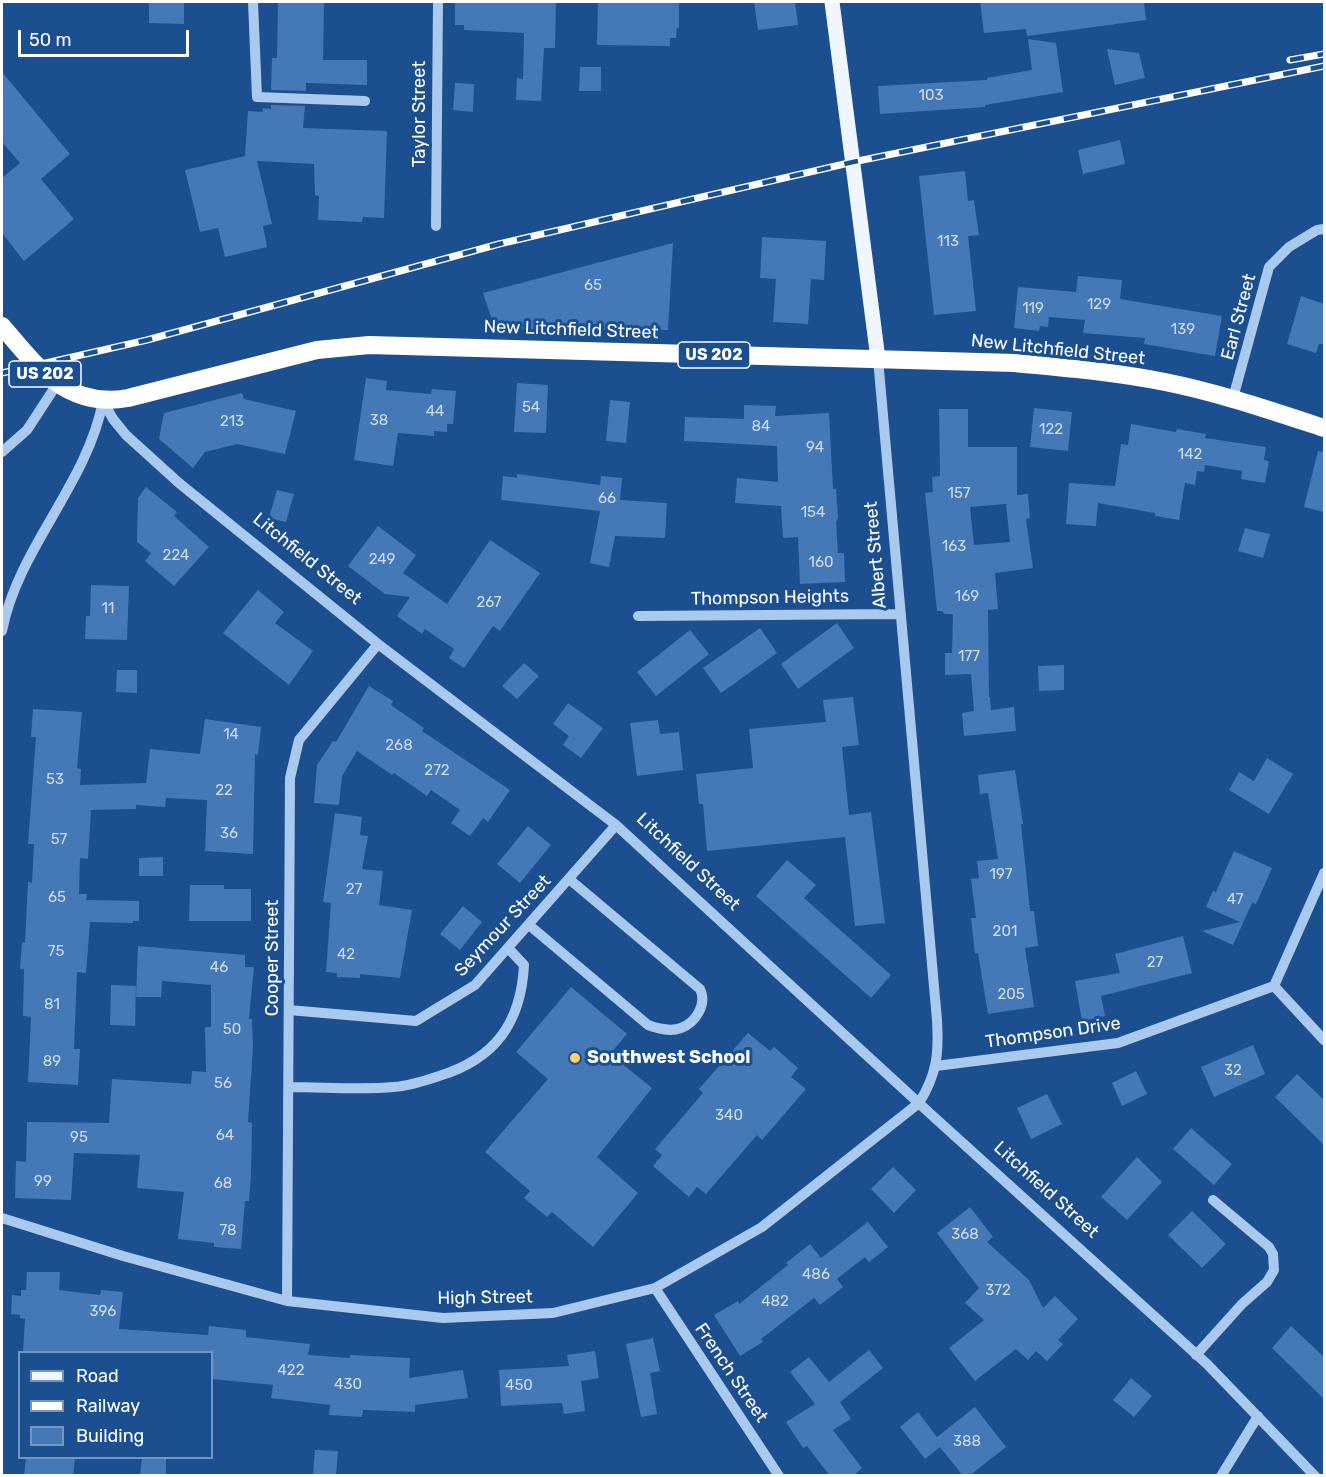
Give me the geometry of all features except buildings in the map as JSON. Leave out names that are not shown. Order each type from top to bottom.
[{"type":"highway","name":"US 202","points":[[2,326],[35,366],[57,384],[80,396],[103,401]]},
{"type":"highway","name":"New Litchfield Street","points":[[103,401],[128,398],[317,350],[369,345],[1015,363],[1113,373],[1167,382],[1233,399],[1324,428]]},
{"type":"main road","name":"Albert Street","points":[[832,2],[878,359]]},
{"type":"street","points":[[253,2],[257,97],[365,101]]},
{"type":"street","name":"Taylor Street","points":[[436,226],[438,2]]},
{"type":"street","name":"Earl Street","points":[[1233,399],[1269,267],[1289,248],[1321,229]]},
{"type":"street","name":"Albert Street","points":[[878,359],[938,1020],[939,1048],[936,1066],[929,1087],[919,1103]]},
{"type":"street","points":[[2,452],[27,430],[57,384]]},
{"type":"street","points":[[2,631],[10,599],[84,458],[96,429],[103,401]]},
{"type":"street","name":"Litchfield Street","points":[[103,401],[119,427],[145,453],[378,644],[616,825],[1197,1355],[1315,1476]]},
{"type":"street","name":"Thompson Heights","points":[[638,616],[901,614]]},
{"type":"street","name":"Cooper Street","points":[[287,1301],[290,778],[299,740],[378,644]]},
{"type":"street","name":"Seymour Street","points":[[289,1010],[416,1021],[475,985],[616,825]]},
{"type":"street","points":[[1324,873],[1274,986],[1324,1040]]},
{"type":"street","points":[[529,925],[648,1025],[663,1030],[681,1028],[695,1018],[704,996],[700,989],[569,879]]},
{"type":"street","points":[[289,1087],[394,1087],[417,1083],[467,1066],[483,1056],[501,1036],[512,1018],[523,983],[524,965],[508,948]]},
{"type":"street","name":"Thompson Drive","points":[[936,1066],[1118,1043],[1274,986]]},
{"type":"street","name":"High Street","points":[[2,1218],[123,1256],[287,1301],[443,1318],[553,1313],[655,1288],[762,1227],[919,1103]]},
{"type":"street","points":[[1197,1355],[1242,1304],[1267,1282],[1274,1270],[1273,1254],[1269,1246],[1213,1200]]},
{"type":"street","name":"French Street","points":[[655,1288],[779,1476]]},
{"type":"street","points":[[1221,1476],[1258,1416]]},
{"type":"railway","points":[[1290,60],[1324,54]]},
{"type":"railway","points":[[2,373],[147,340],[499,244],[853,162],[1324,66]]},
{"type":"place","name":"Southwest School","points":[[575,1058]]}]
